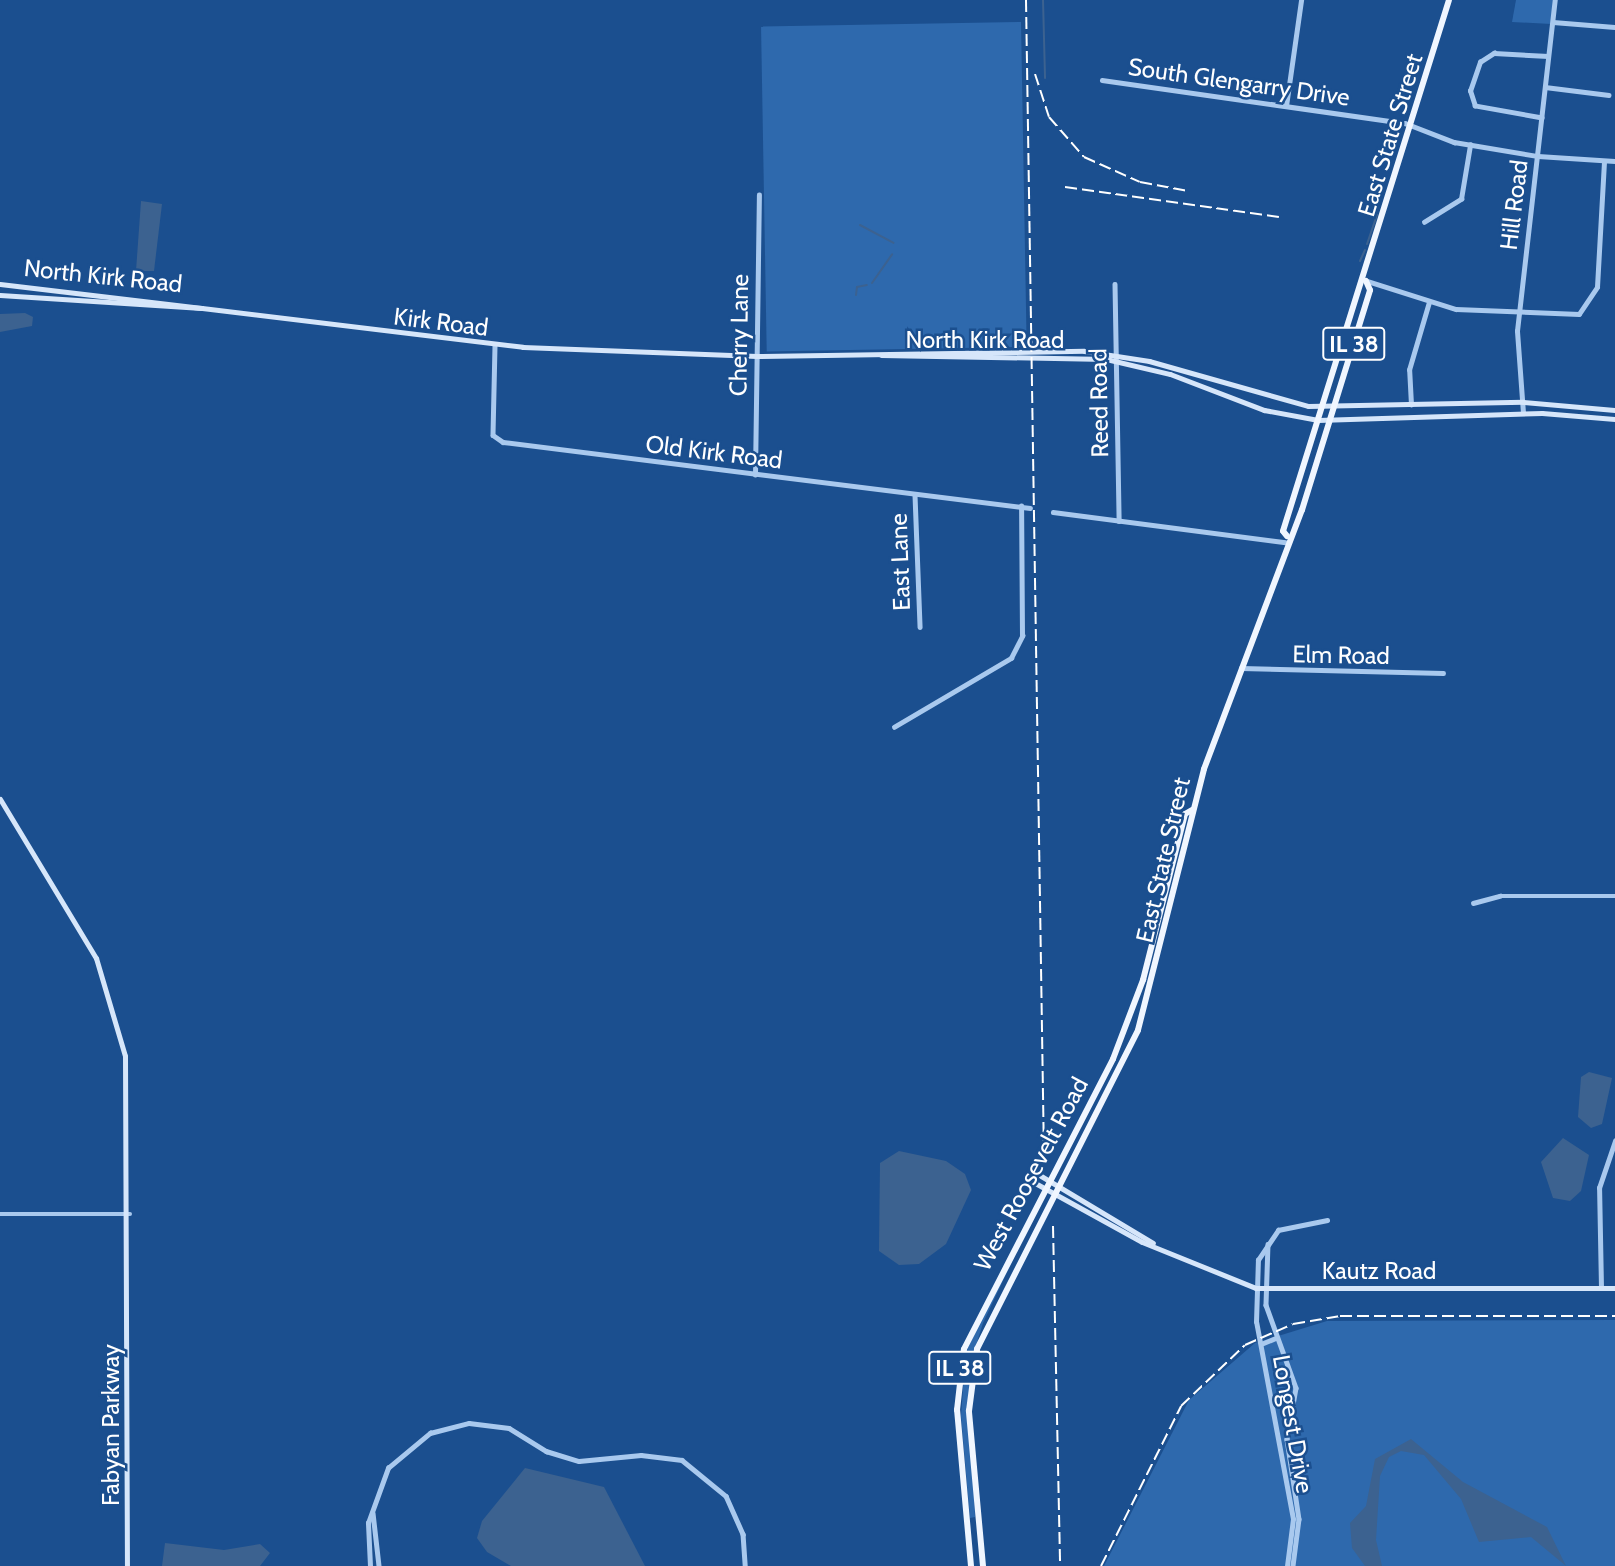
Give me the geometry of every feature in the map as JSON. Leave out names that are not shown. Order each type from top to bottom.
[{"type":"main road","name":"East State Street","points":[[1060,1186],[1138,1030],[1192,810],[1286,539],[1294,533],[1331,420],[1370,290],[1366,281],[1449,0]]},
{"type":"main road","name":"East State Street","points":[[1286,539],[1283,531],[1359,285],[1366,281]]},
{"type":"main road","name":"West Roosevelt Road","points":[[971,1566],[957,1410],[961,1366],[980,1309],[1045,1189],[1130,1016],[1185,814],[1192,810]]},
{"type":"main road","name":"West Roosevelt Road","points":[[983,1566],[972,1370],[991,1312],[1060,1186]]},
{"type":"street","points":[[1286,106],[1301,0]]},
{"type":"street","name":"Hill Road","points":[[1522,413],[1519,314],[1555,0]]},
{"type":"street","points":[[1553,22],[1615,27]]},
{"type":"street","points":[[1542,118],[1475,106],[1470,91],[1480,62],[1494,52],[1548,56]]},
{"type":"street","name":"South Glengarry Drive","points":[[1101,80],[1413,125],[1470,145],[1538,156],[1615,161]]},
{"type":"street","points":[[1545,87],[1609,95]]},
{"type":"street","points":[[1424,222],[1461,199],[1470,145]]},
{"type":"street","points":[[1366,281],[1429,302],[1562,318],[1591,303],[1606,210],[1604,162]]},
{"type":"street","name":"Cherry Lane","points":[[755,475],[759,195]]},
{"type":"street","name":"North Kirk Road","points":[[0,284],[202,308]]},
{"type":"street","name":"Reed Road","points":[[1115,284],[1119,521]]},
{"type":"street","name":"Kirk Road","points":[[0,295],[202,308],[495,346],[757,356],[881,355]]},
{"type":"street","points":[[1411,405],[1409,370],[1429,302]]},
{"type":"street","name":"Old Kirk Road","points":[[495,346],[496,440],[1030,508]]},
{"type":"street","name":"North Kirk Road","points":[[881,355],[1089,357],[1187,377],[1263,397],[1334,407],[1523,402],[1615,410]]},
{"type":"street","name":"North Kirk Road","points":[[1187,377],[1258,408],[1318,419],[1522,413],[1615,419]]},
{"type":"street","name":"East Lane","points":[[915,495],[920,627]]},
{"type":"street","points":[[894,727],[1011,659],[1022,636],[1021,506]]},
{"type":"street","points":[[1053,512],[1286,539]]},
{"type":"street","name":"Elm Road","points":[[1240,667],[1443,673]]},
{"type":"street","name":"Fabyan Parkway","points":[[0,799],[83,934],[110,994],[128,1082],[130,1214],[127,1566]]},
{"type":"street","points":[[1474,903],[1500,896],[1615,896]]},
{"type":"street","points":[[1601,1288],[1599,1188],[1615,1141]]},
{"type":"street","name":"Kautz Road","points":[[1031,1170],[1153,1243]]},
{"type":"street","name":"Kautz Road","points":[[1026,1178],[1153,1243],[1256,1288],[1615,1288]]},
{"type":"street","points":[[0,1214],[130,1214]]},
{"type":"street","points":[[1269,1240],[1289,1225],[1327,1220]]},
{"type":"street","name":"Longest Drive","points":[[1269,1240],[1258,1261],[1256,1288],[1261,1344],[1293,1519],[1287,1566]]},
{"type":"street","name":"Longest Drive","points":[[1269,1240],[1265,1288],[1276,1338],[1296,1388],[1287,1439],[1299,1531],[1293,1566]]},
{"type":"street","points":[[1261,1344],[1276,1338]]},
{"type":"street","points":[[369,1566],[373,1513],[382,1477],[403,1451],[437,1429],[487,1423],[579,1461],[641,1455],[682,1460],[726,1496],[743,1534],[745,1566]]},
{"type":"street","points":[[373,1513],[379,1566]]},
{"type":"shaded area","points":[[1516,0],[1553,0],[1551,24],[1512,22]]},
{"type":"shaded area","points":[[1021,22],[1027,347],[767,351],[761,27]]},
{"type":"shaded area","points":[[141,201],[162,204],[154,271],[136,271]]},
{"type":"shaded area","points":[[25,313],[33,317],[32,326],[0,332],[0,314]]},
{"type":"shaded area","points":[[1589,1072],[1612,1078],[1602,1124],[1591,1128],[1578,1117],[1581,1077]]},
{"type":"shaded area","points":[[1563,1138],[1589,1155],[1581,1191],[1570,1201],[1553,1198],[1541,1162]]},
{"type":"shaded area","points":[[899,1151],[946,1161],[965,1174],[971,1190],[946,1244],[919,1264],[899,1265],[879,1251],[880,1163]]},
{"type":"shaded area","points":[[1034,1215],[983,1323],[969,1368],[975,1517],[970,1518],[961,1416],[965,1361],[968,1347]]},
{"type":"shaded area","points":[[1615,1320],[1615,1566],[1104,1566],[1189,1400],[1255,1343],[1327,1321]]},
{"type":"shaded area","points":[[1411,1439],[1463,1482],[1547,1527],[1566,1566],[1531,1537],[1479,1542],[1461,1499],[1424,1455],[1401,1451],[1389,1457],[1380,1476],[1376,1540],[1382,1566],[1365,1566],[1352,1548],[1350,1523],[1366,1506],[1375,1459]]},
{"type":"shaded area","points":[[525,1468],[604,1487],[645,1566],[511,1566],[487,1552],[477,1538],[482,1521]]},
{"type":"shaded area","points":[[165,1543],[224,1550],[260,1544],[270,1553],[260,1566],[162,1566]]},
{"type":"waterway","points":[[1043,0],[1045,78]]},
{"type":"waterway","points":[[1367,244],[1377,215]]},
{"type":"waterway","points":[[860,225],[894,243]]},
{"type":"waterway","points":[[1360,261],[1365,250]]},
{"type":"waterway","points":[[872,283],[892,254]]},
{"type":"waterway","points":[[856,295],[857,287],[867,285]]},
{"type":"railway","points":[[1026,0],[1044,1159]]},
{"type":"railway","points":[[1035,74],[1049,117],[1084,157],[1140,182],[1188,191]]},
{"type":"railway","points":[[1065,187],[1279,217]]},
{"type":"railway","points":[[1053,1226],[1060,1566]]},
{"type":"railway","points":[[1101,1566],[1181,1406],[1245,1345],[1293,1324],[1340,1316],[1615,1316]]}]
